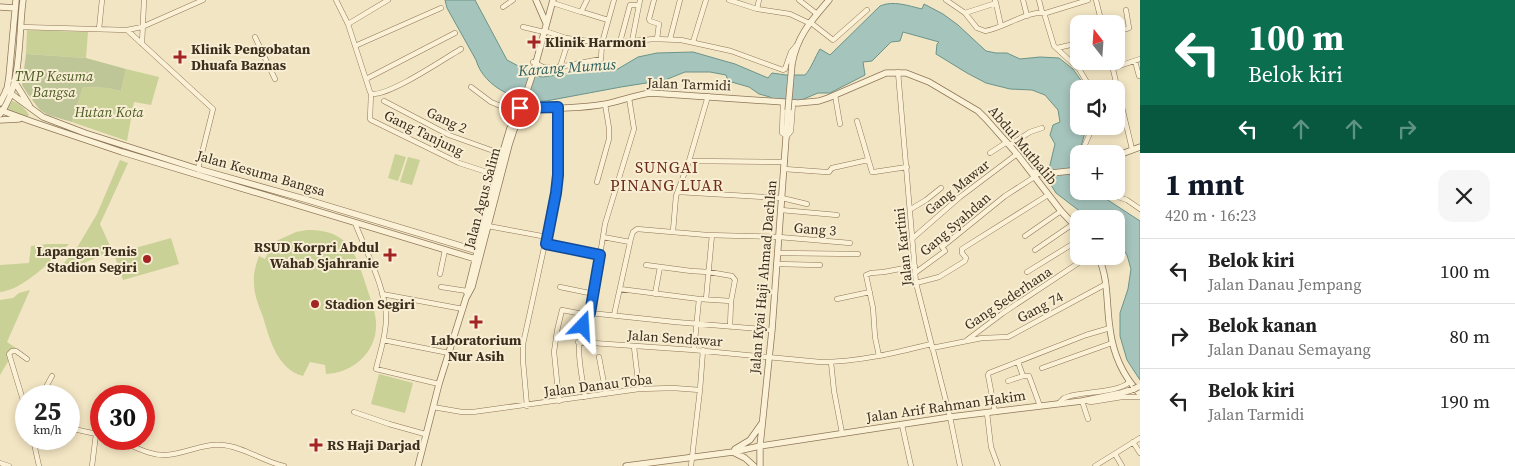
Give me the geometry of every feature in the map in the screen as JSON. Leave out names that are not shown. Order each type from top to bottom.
[{"type":"street","points":[[16,0],[8,92],[1,111],[26,120]]},
{"type":"street","points":[[0,103],[14,81],[19,54],[23,0]]},
{"type":"street","points":[[99,29],[102,0]]},
{"type":"street","points":[[142,44],[144,0]]},
{"type":"street","points":[[187,7],[188,0]]},
{"type":"street","points":[[20,26],[127,30],[142,27],[203,0]]},
{"type":"street","points":[[336,0],[348,24],[371,92],[378,94],[401,84],[461,49]]},
{"type":"street","points":[[348,24],[388,0]]},
{"type":"street","points":[[503,7],[513,0]]},
{"type":"street","points":[[536,0],[547,24]]},
{"type":"street","points":[[582,12],[587,0]]},
{"type":"street","points":[[533,65],[560,67],[601,59],[602,42],[614,0]]},
{"type":"street","points":[[654,0],[649,19],[659,24],[656,39]]},
{"type":"street","points":[[670,39],[680,0]]},
{"type":"street","points":[[693,42],[706,0]]},
{"type":"street","points":[[729,0],[757,9],[790,14],[810,23],[833,40],[867,10]]},
{"type":"street","points":[[757,9],[759,0]]},
{"type":"street","points":[[798,0],[818,14]]},
{"type":"street","name":"Jalan Kyai Haji Ahmad Dachlan","points":[[760,466],[760,446],[770,358],[792,64],[796,46],[810,23],[829,0]]},
{"type":"street","points":[[946,0],[965,12],[977,28],[982,30],[989,30],[1027,16],[1088,0]]},
{"type":"street","points":[[1023,0],[1027,16]]},
{"type":"street","points":[[1039,0],[1054,46],[1079,69],[1086,80]]},
{"type":"street","points":[[1096,0],[1100,15]]},
{"type":"street","points":[[553,1],[608,20]]},
{"type":"street","name":"Jalan Agus Salim","points":[[466,298],[471,289],[479,251],[518,107],[537,56],[553,1]]},
{"type":"street","points":[[965,12],[996,1],[1001,26]]},
{"type":"street","points":[[620,42],[630,5],[639,3],[632,41]]},
{"type":"street","points":[[0,7],[15,8]]},
{"type":"street","points":[[355,46],[441,8]]},
{"type":"street","points":[[1125,29],[1129,28],[1126,10]]},
{"type":"street","points":[[523,27],[569,39],[602,42],[670,39],[693,42],[731,51],[784,70],[791,52],[796,46]]},
{"type":"street","points":[[127,30],[213,109],[198,169]]},
{"type":"street","points":[[366,79],[455,33]]},
{"type":"street","points":[[255,37],[275,79]]},
{"type":"street","points":[[560,67],[569,39]]},
{"type":"street","points":[[1057,48],[1070,45]]},
{"type":"street","points":[[1125,64],[1137,60],[1139,76]]},
{"type":"street","points":[[1113,70],[1132,150]]},
{"type":"street","name":"Abdul Muthalib","points":[[796,103],[823,100],[879,75],[898,72],[914,75],[972,107],[986,119],[1034,174],[1048,195],[1070,221]]},
{"type":"street","name":"Jalan Kartini","points":[[898,72],[916,283],[950,417],[960,466]]},
{"type":"street","points":[[14,81],[34,111]]},
{"type":"street","points":[[471,87],[491,102],[518,107]]},
{"type":"street","name":"Jalan Kesuma Bangsa","points":[[8,92],[49,120],[117,143],[198,169],[479,251]]},
{"type":"street","name":"Gang Tanjung","points":[[371,92],[370,119],[467,166],[499,175]]},
{"type":"street","name":"Jalan Tarmidi","points":[[518,107],[605,104],[651,93],[796,103]]},
{"type":"street","points":[[836,95],[840,124]]},
{"type":"street","points":[[673,231],[676,196],[689,161],[708,96]]},
{"type":"street","points":[[585,397],[578,342],[589,314],[594,294],[604,224],[634,129],[629,98]]},
{"type":"street","name":"Gang 2","points":[[384,102],[449,135],[502,154]]},
{"type":"street","points":[[784,103],[782,133],[787,136],[791,131],[796,103]]},
{"type":"street","points":[[597,182],[609,139],[605,104]]},
{"type":"street","points":[[526,406],[523,344],[556,193],[558,175],[558,107]]},
{"type":"street","points":[[0,120],[26,120]]},
{"type":"street","name":"Jalan Kesuma Bangsa","points":[[26,120],[115,150],[477,259]]},
{"type":"street","points":[[857,121],[871,170],[874,172],[907,167]]},
{"type":"street","points":[[990,153],[1042,128]]},
{"type":"street","name":"Jalan Agus Salim","points":[[479,251],[488,226],[502,154],[512,130]]},
{"type":"street","points":[[115,150],[117,143]]},
{"type":"street","points":[[122,152],[124,145]]},
{"type":"street","points":[[1125,153],[1140,147]]},
{"type":"street","name":"Gang Mawar","points":[[913,238],[960,198],[1017,154]]},
{"type":"street","points":[[689,161],[785,165],[828,172],[832,168],[868,160]]},
{"type":"street","points":[[1034,174],[1070,171]]},
{"type":"street","name":"Gang Syahdan","points":[[915,273],[945,251],[942,247],[1034,174]]},
{"type":"street","points":[[910,209],[926,200],[941,188]]},
{"type":"street","points":[[679,192],[782,198],[807,204]]},
{"type":"street","points":[[916,283],[939,277],[965,260],[962,249],[1048,195]]},
{"type":"street","points":[[1125,199],[1140,209]]},
{"type":"street","points":[[305,207],[308,200]]},
{"type":"street","points":[[340,217],[341,210]]},
{"type":"street","points":[[781,210],[837,215]]},
{"type":"street","points":[[1025,236],[1061,211]]},
{"type":"street","points":[[354,223],[382,294],[386,315],[383,340],[376,369],[439,384]]},
{"type":"street","points":[[488,226],[547,237]]},
{"type":"street","points":[[1036,250],[1070,226]]},
{"type":"street","name":"Gang 3","points":[[630,242],[633,232],[639,228],[712,235],[778,237],[850,243]]},
{"type":"street","points":[[706,299],[712,235]]},
{"type":"street","points":[[603,237],[630,242],[614,315]]},
{"type":"street","points":[[546,244],[600,255]]},
{"type":"street","points":[[1027,272],[1070,246]]},
{"type":"street","points":[[440,274],[446,250]]},
{"type":"street","points":[[777,253],[858,254]]},
{"type":"street","name":"Jalan Agus Salim","points":[[417,466],[439,384],[477,259]]},
{"type":"street","points":[[776,264],[820,265]]},
{"type":"street","points":[[646,265],[731,275],[734,278],[730,327]]},
{"type":"street","name":"Gang Sederhana","points":[[831,362],[879,356],[965,341],[1003,313],[1075,265]]},
{"type":"street","points":[[1088,419],[1084,400],[1091,402],[1140,396],[1121,367],[1112,343],[1106,284],[1101,265]]},
{"type":"street","points":[[879,356],[875,338],[873,308],[866,276],[867,274],[915,266]]},
{"type":"street","points":[[655,294],[660,267]]},
{"type":"street","name":"Gang 74","points":[[965,341],[982,338],[1008,338],[1106,284]]},
{"type":"street","points":[[560,286],[594,294]]},
{"type":"street","points":[[440,287],[467,291]]},
{"type":"street","points":[[620,289],[731,302]]},
{"type":"street","points":[[837,299],[870,292]]},
{"type":"street","points":[[382,294],[463,309]]},
{"type":"street","points":[[694,350],[699,299]]},
{"type":"street","points":[[559,401],[554,352],[562,310],[772,330]]},
{"type":"street","points":[[995,412],[988,374],[1086,335],[1110,328]]},
{"type":"street","points":[[383,340],[449,353]]},
{"type":"street","name":"Jalan Sendawar","points":[[578,342],[703,350],[770,358],[831,362]]},
{"type":"street","points":[[1042,368],[1112,343]]},
{"type":"street","points":[[634,346],[639,389]]},
{"type":"street","points":[[690,466],[703,350]]},
{"type":"street","points":[[19,385],[10,354],[16,351],[27,359]]},
{"type":"street","points":[[599,356],[606,394]]},
{"type":"street","points":[[831,362],[842,433]]},
{"type":"street","points":[[1018,362],[1023,376]]},
{"type":"street","points":[[47,385],[52,376]]},
{"type":"street","points":[[1008,381],[1029,376],[1040,406]]},
{"type":"street","points":[[1058,404],[1064,398],[1070,396],[1116,389],[1126,385],[1135,386]]},
{"type":"street","name":"Jalan Arif Rahman Hakim","points":[[626,466],[732,452],[950,417],[1084,400],[1121,393],[1135,386]]},
{"type":"street","name":"Jalan Danau Toba","points":[[433,408],[473,412],[639,389],[673,388],[700,390]]},
{"type":"street","points":[[354,412],[425,434]]},
{"type":"street","points":[[986,413],[991,443],[998,466]]},
{"type":"street","points":[[732,452],[750,440],[763,421]]},
{"type":"street","points":[[902,425],[912,466]]},
{"type":"street","points":[[1095,466],[1140,438]]},
{"type":"street","points":[[1133,442],[1140,453]]},
{"type":"street","points":[[143,450],[164,456],[210,445],[228,445],[272,465],[284,466]]},
{"type":"street","points":[[35,450],[39,466]]},
{"type":"street","points":[[92,466],[95,450]]},
{"type":"street","points":[[732,452],[745,458],[754,466]]},
{"type":"street","points":[[1115,454],[1122,466]]},
{"type":"street","points":[[0,463],[9,466]]},
{"type":"green space","points":[[27,30],[88,32],[86,58],[26,54]]},
{"type":"green space","name":"TMP Kesuma Bangsa","points":[[26,54],[86,58],[126,69],[121,91],[108,88],[83,87],[72,122],[48,115],[40,110],[22,85]]},
{"type":"green space","name":"Hutan Kota","points":[[126,69],[159,77],[151,105],[134,102],[127,141],[72,122],[83,87],[108,88],[121,91]]},
{"type":"green space","points":[[12,101],[26,110],[29,115],[26,118],[9,113],[7,109]]},
{"type":"green space","points":[[395,154],[406,157],[398,181],[388,178]]},
{"type":"green space","points":[[408,157],[420,160],[412,185],[400,182]]},
{"type":"green space","name":"Hutan Kota","points":[[120,160],[128,163],[100,224],[110,246],[107,253],[77,266],[63,269],[64,263],[78,246],[97,214]]},
{"type":"green space","name":"Stadion Segiri","points":[[307,230],[328,232],[340,238],[350,248],[357,259],[373,307],[376,333],[368,351],[355,365],[346,370],[326,374],[325,365],[310,362],[303,376],[287,367],[276,352],[257,300],[254,279],[259,256],[265,259],[269,251],[276,245],[274,242],[296,232]]},
{"type":"green space","name":"Lapangan Tenis Stadion Segiri","points":[[171,238],[179,264],[123,280],[114,254]]},
{"type":"green space","points":[[69,244],[46,266],[27,280],[9,290],[0,292],[0,265],[29,263],[31,246]]},
{"type":"green space","points":[[30,290],[7,342],[16,348],[0,375],[0,300],[13,298],[19,293]]},
{"type":"green space","points":[[379,374],[413,383],[405,413],[371,404]]},
{"type":"water","points":[[445,0],[475,0],[507,60],[537,76],[543,77],[583,71],[616,70],[638,57],[657,53],[693,52],[735,64],[768,78],[772,73],[805,75],[820,49],[830,55],[880,6],[885,4],[901,4],[922,9],[924,4],[958,25],[986,51],[1007,53],[1020,59],[1059,58],[1070,67],[1070,70],[1074,70],[1081,80],[1070,80],[1070,135],[1084,135],[1081,145],[1070,145],[1070,200],[1108,200],[1123,210],[1078,210],[1056,193],[1051,185],[1049,169],[1055,144],[1050,135],[1053,125],[1060,122],[1058,110],[1045,95],[1032,90],[1010,89],[986,83],[967,73],[936,54],[939,42],[903,32],[900,41],[891,42],[872,61],[863,62],[865,75],[830,93],[818,93],[799,101],[774,101],[770,97],[759,94],[749,87],[728,81],[726,75],[710,72],[685,72],[665,80],[546,101],[536,101],[504,92],[487,78],[480,70],[447,8]]},
{"type":"water","points":[[1125,211],[1140,221],[1140,380],[1127,360],[1120,336],[1120,313],[1128,289],[1131,269],[1125,252]]},
{"type":"place","name":"Klinik Harmoni","points":[[534,42]]},
{"type":"place","name":"Klinik Pengobatan Dhuafa Baznas","points":[[180,57]]},
{"type":"place","name":"RSUD Korpri Abdul Wahab Sjahranie","points":[[390,255]]},
{"type":"place","name":"Lapangan Tenis Stadion Segiri","points":[[147,259]]},
{"type":"place","name":"Stadion Segiri","points":[[315,304]]},
{"type":"place","name":"Laboratorium Nur Asih","points":[[476,322]]},
{"type":"place","name":"RS Haji Darjad","points":[[316,445]]},
{"type":"district","name":"SUNGAI PINANG LUAR","points":[[667,176]]},
{"type":"route","points":[[520,108],[558,107],[558,175],[546,244],[600,255],[590,313],[583,326]]},
{"type":"water label","name":"Karang Mumus","points":[[567,67]]}]
